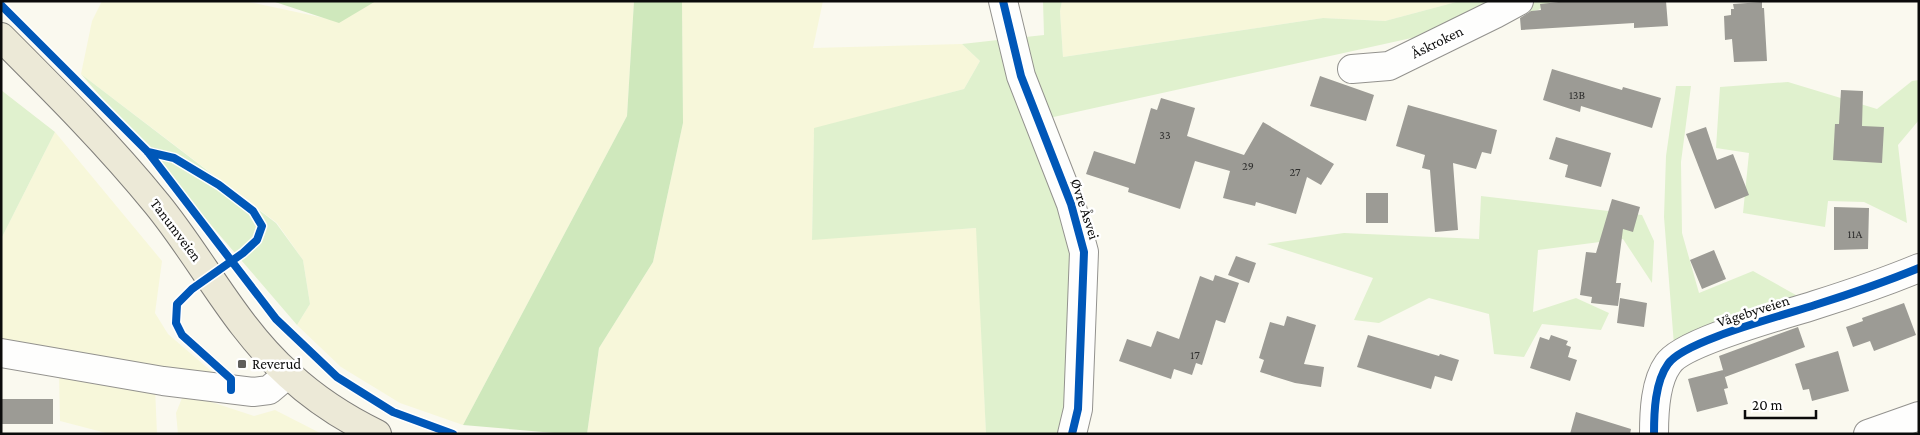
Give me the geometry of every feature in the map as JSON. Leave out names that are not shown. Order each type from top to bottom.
[{"type":"main road","name":"Tanumveien","points":[[1,38],[90,127],[132,174],[164,212],[259,343],[288,374],[330,408],[377,434]]},
{"type":"street","name":"Øvre Åsvei","points":[[1003,1],[1022,76],[1070,204],[1084,252],[1078,408],[1072,434]]},
{"type":"street","name":"Åskroken","points":[[1352,69],[1389,66],[1518,1]]},
{"type":"street","name":"Vågebyveien","points":[[1654,434],[1654,413],[1660,380],[1668,363],[1685,350],[1720,335],[1816,305],[1919,268]]},
{"type":"street","points":[[1,353],[163,381],[253,392],[270,390],[288,374]]},
{"type":"street","points":[[1868,434],[1919,416]]},
{"type":"green space","points":[[102,1],[244,1],[329,19],[357,1],[634,1],[627,116],[463,425],[400,403],[341,367],[297,325],[310,304],[303,260],[277,223],[81,74],[92,21]]},
{"type":"green space","points":[[272,1],[376,1],[339,23]]},
{"type":"green space","points":[[634,1],[682,1],[683,123],[653,262],[599,348],[587,434],[566,434],[463,425],[627,116]]},
{"type":"green space","points":[[682,1],[823,1],[813,48],[962,44],[980,61],[964,89],[814,129],[812,239],[977,228],[986,434],[587,434],[599,348],[653,262],[683,123]]},
{"type":"green space","points":[[1043,1],[1062,1],[1060,11],[1063,57],[1323,18],[1385,21],[1460,1],[1552,1],[1538,10],[1049,118],[1079,249],[1068,434],[986,434],[976,228],[812,240],[814,128],[964,89],[980,61],[962,44],[1044,35]]},
{"type":"green space","points":[[1062,1],[1460,1],[1385,21],[1323,18],[1063,57],[1060,11]]},
{"type":"green space","points":[[81,74],[276,223],[303,260],[310,304],[297,325]]},
{"type":"green space","points":[[1919,80],[1919,120],[1898,145],[1907,223],[1864,202],[1828,201],[1825,227],[1743,213],[1749,153],[1716,148],[1720,87],[1788,82],[1877,109],[1912,81]]},
{"type":"green space","points":[[1676,86],[1691,86],[1681,162],[1682,233],[1699,293],[1753,271],[1803,299],[1674,345],[1664,217],[1666,156]]},
{"type":"green space","points":[[1,90],[55,132],[1,239]]},
{"type":"green space","points":[[55,132],[162,261],[155,313],[168,334],[218,377],[1,344],[1,239]]},
{"type":"green space","points":[[1481,196],[1642,215],[1654,241],[1652,283],[1623,239],[1538,250],[1533,312],[1576,298],[1609,313],[1601,330],[1542,324],[1524,357],[1494,354],[1489,314],[1429,298],[1379,323],[1354,320],[1373,278],[1267,244],[1344,233],[1479,239]]},
{"type":"green space","points":[[59,372],[155,387],[157,434],[110,434],[60,421]]},
{"type":"green space","points":[[184,393],[254,416],[275,410],[322,434],[178,434],[176,413]]},
{"type":"building","points":[[1568,1],[1666,1],[1668,26],[1634,28],[1634,23],[1521,30],[1520,18],[1531,11],[1541,10],[1540,4]]},
{"type":"building","points":[[1762,2],[1767,61],[1734,62],[1732,39],[1725,40],[1724,16],[1731,15],[1731,9],[1734,9],[1733,4]]},
{"type":"building","points":[[1552,69],[1622,90],[1623,87],[1661,98],[1652,128],[1581,106],[1580,112],[1543,100]]},
{"type":"building","points":[[1320,76],[1374,95],[1366,121],[1310,106]]},
{"type":"building","points":[[1841,90],[1863,91],[1862,126],[1884,127],[1882,163],[1833,160],[1835,124],[1839,124]]},
{"type":"building","points":[[1161,98],[1195,108],[1187,136],[1244,155],[1263,122],[1334,164],[1321,185],[1307,177],[1296,214],[1256,202],[1255,206],[1223,198],[1230,171],[1195,161],[1180,209],[1128,192],[1129,188],[1086,174],[1094,151],[1135,164],[1151,108],[1157,110]]},
{"type":"building","points":[[1408,105],[1497,130],[1491,154],[1482,152],[1476,169],[1453,163],[1458,230],[1435,232],[1430,170],[1422,168],[1425,155],[1396,146]]},
{"type":"building","points":[[1706,127],[1717,160],[1733,154],[1749,195],[1715,209],[1686,134]]},
{"type":"building","points":[[1556,137],[1611,153],[1601,187],[1565,177],[1568,165],[1549,159]]},
{"type":"building","points":[[1366,193],[1388,193],[1388,223],[1366,223]]},
{"type":"building","points":[[1612,199],[1640,207],[1633,232],[1623,229],[1616,283],[1621,283],[1618,306],[1591,303],[1592,297],[1580,295],[1586,252],[1596,253]]},
{"type":"building","points":[[1834,207],[1869,208],[1868,249],[1834,250]]},
{"type":"building","points":[[1714,250],[1726,279],[1702,289],[1690,260]]},
{"type":"building","points":[[1236,256],[1256,263],[1249,283],[1228,275]]},
{"type":"building","points":[[1215,275],[1239,283],[1225,323],[1216,320],[1202,365],[1196,363],[1192,375],[1174,369],[1171,379],[1119,361],[1127,339],[1151,347],[1157,331],[1179,339],[1200,276],[1213,281]]},
{"type":"building","points":[[1620,298],[1647,303],[1644,327],[1617,323]]},
{"type":"building","points":[[1904,303],[1916,335],[1874,351],[1870,341],[1853,347],[1846,327],[1863,321],[1862,318]]},
{"type":"building","points":[[1287,316],[1316,325],[1304,364],[1324,367],[1321,387],[1295,383],[1260,372],[1264,360],[1259,358],[1270,322],[1284,326]]},
{"type":"building","points":[[1798,327],[1805,347],[1725,377],[1719,356]]},
{"type":"building","points":[[1368,335],[1459,360],[1452,381],[1435,376],[1431,389],[1357,367]]},
{"type":"building","points":[[1551,335],[1568,341],[1566,345],[1571,347],[1568,357],[1577,360],[1570,381],[1530,368],[1540,337],[1549,340]]},
{"type":"building","points":[[1838,351],[1849,391],[1812,401],[1809,389],[1803,390],[1795,364]]},
{"type":"building","points":[[1723,370],[1728,388],[1724,389],[1728,404],[1697,412],[1688,379]]},
{"type":"building","points":[[1,399],[53,399],[53,424],[1,424]]},
{"type":"building","points":[[1576,412],[1631,429],[1630,434],[1570,434]]},
{"type":"cycle path","points":[[1003,1],[1021,76],[1071,204],[1084,252],[1078,409],[1072,434]]},
{"type":"cycle path","points":[[1,5],[148,152],[276,319],[337,377],[393,412],[453,434]]},
{"type":"cycle path","points":[[148,152],[174,158],[219,185],[253,211],[262,226],[257,240],[243,253],[192,289],[177,304],[176,323],[182,335],[231,379],[231,390]]},
{"type":"cycle path","points":[[1654,434],[1655,407],[1660,379],[1668,364],[1677,355],[1713,338],[1854,292],[1919,268]]},
{"type":"place","name":"Reverud","points":[[242,364]]}]
